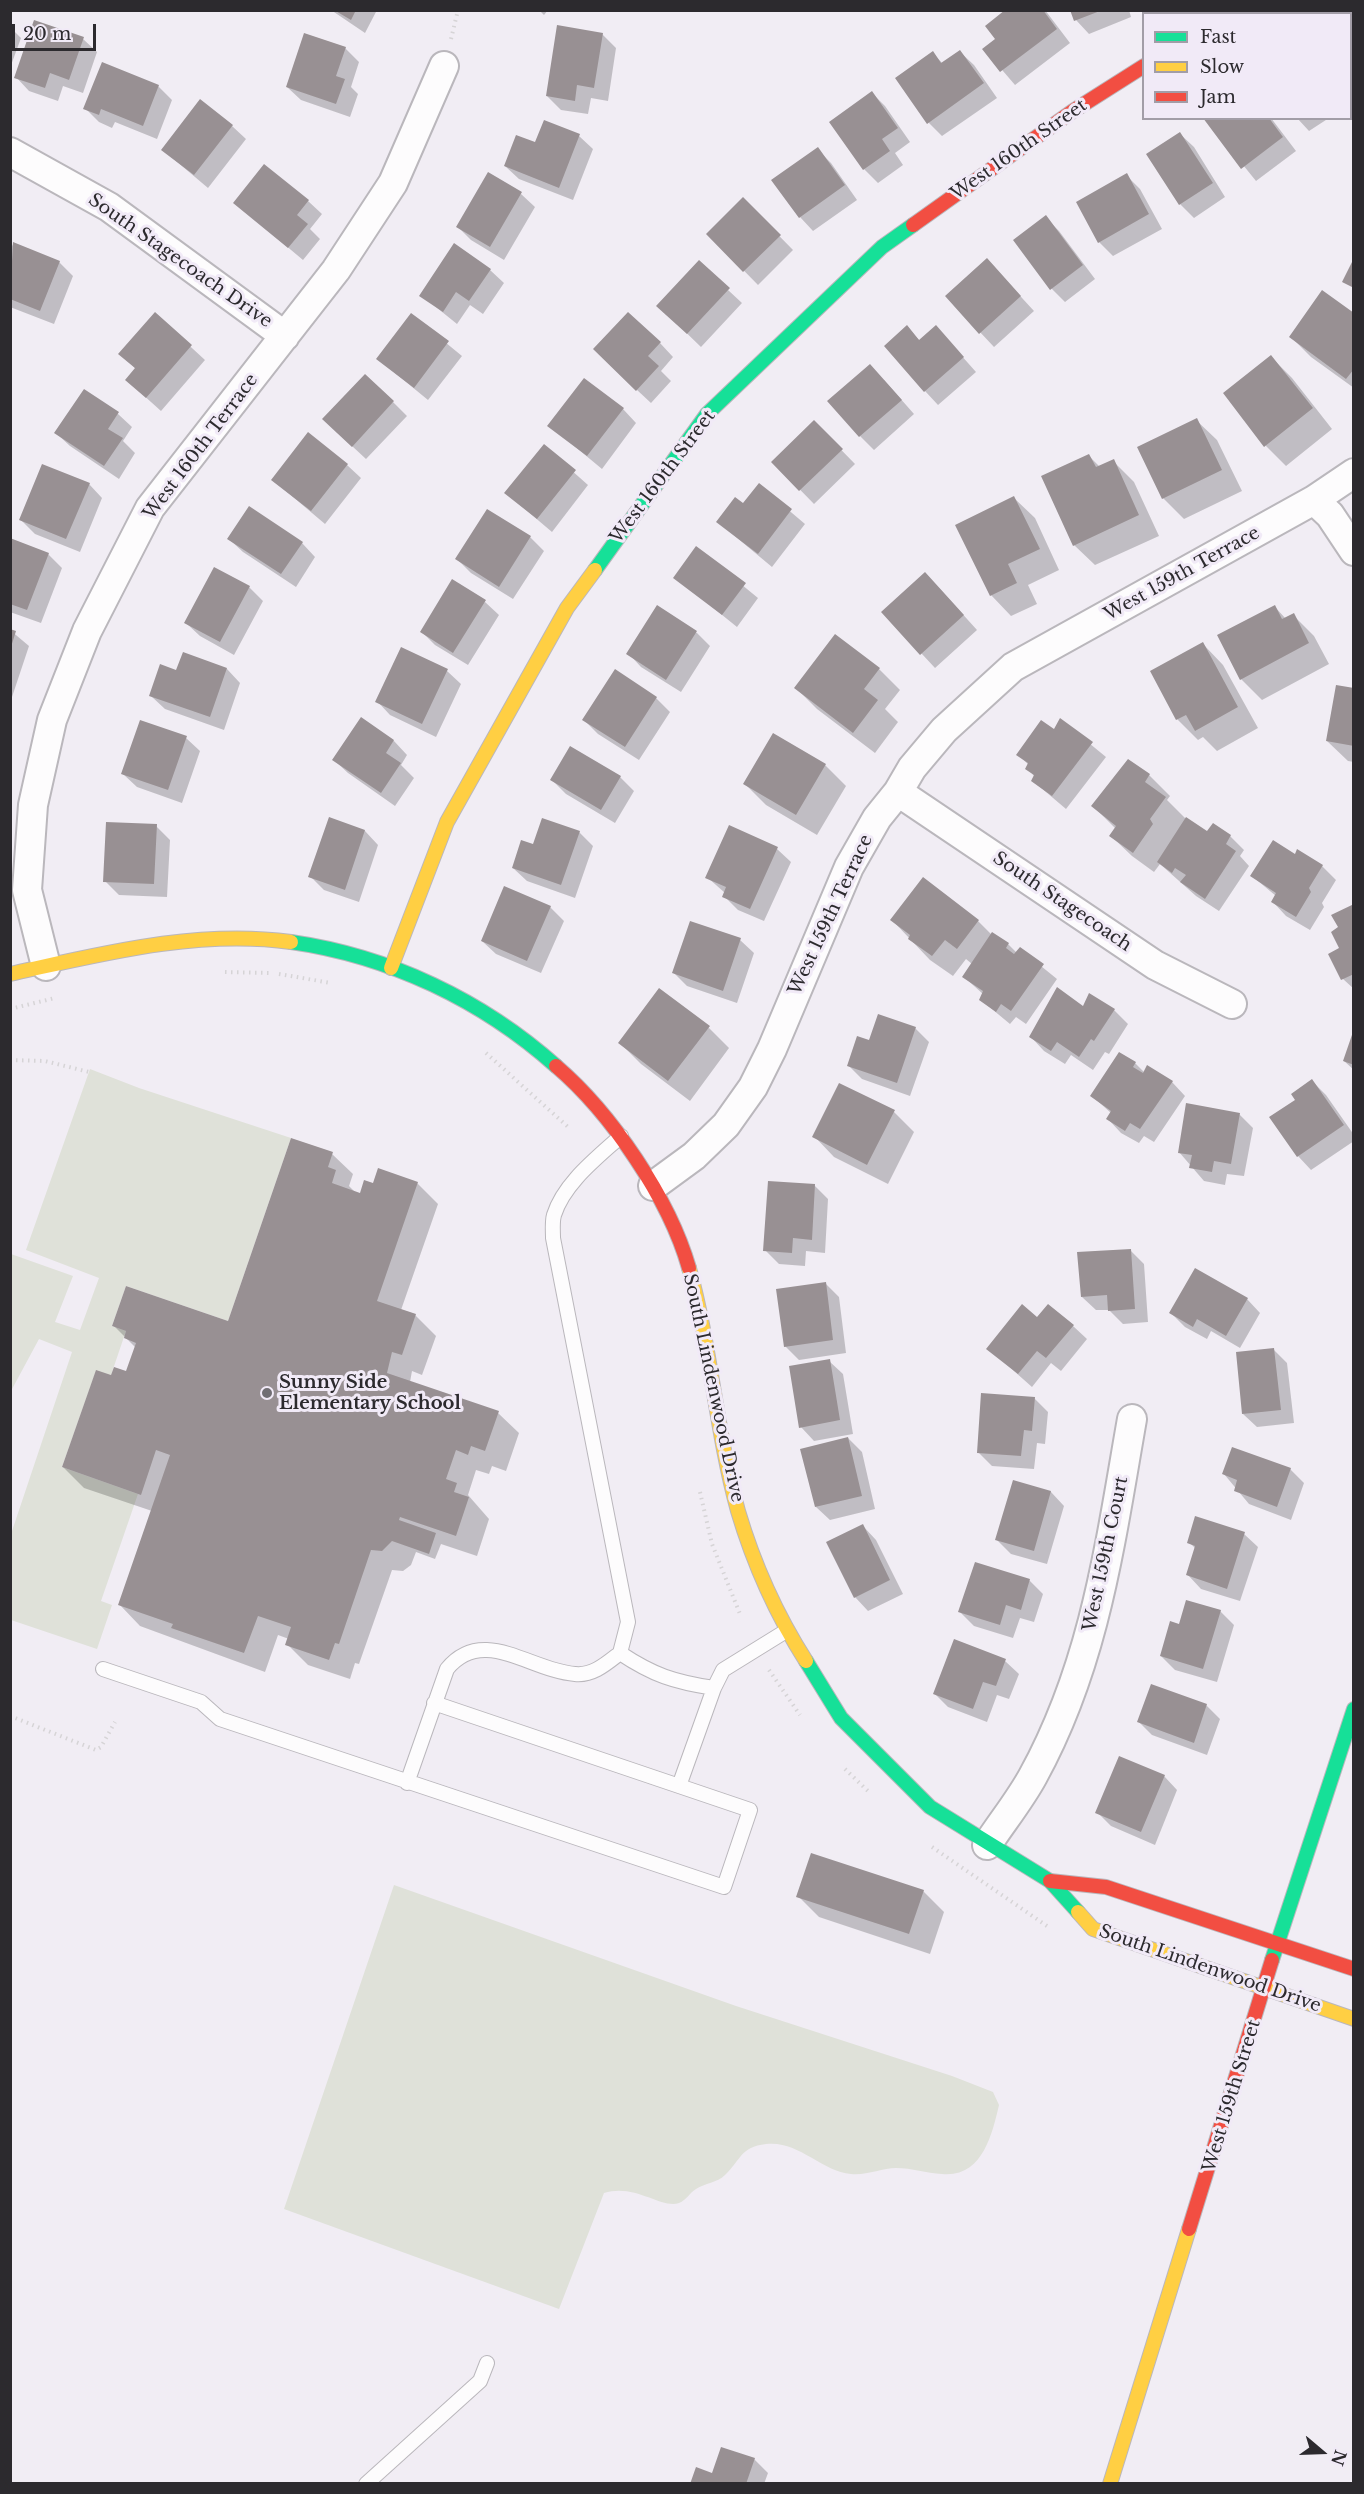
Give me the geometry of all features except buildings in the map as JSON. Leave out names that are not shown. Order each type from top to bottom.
[{"type":"street","name":"West 160th Terrace","points":[[46,966],[27,890],[33,805],[52,720],[87,631],[150,508],[336,270],[393,183],[444,66]]},
{"type":"street","name":"West 160th Street","points":[[391,968],[447,822],[567,609],[706,414],[882,247],[1073,111],[1142,67]]},
{"type":"street","name":"South Stagecoach Drive","points":[[10,152],[109,207],[285,336]]},
{"type":"street","name":"West 159th Terrace","points":[[653,1186],[694,1156],[726,1125],[753,1087],[772,1049],[849,867],[878,818],[898,792],[912,768],[944,730],[1013,667],[1314,500],[1353,473]]},
{"type":"street","points":[[1314,500],[1330,515],[1353,551]]},
{"type":"street","name":"South Stagecoach","points":[[898,792],[1155,965],[1232,1004]]},
{"type":"street","name":"South Lindenwood Drive","points":[[10,974],[177,942],[239,938],[287,941],[328,947],[420,978],[452,993],[525,1038],[574,1082],[621,1136],[653,1186],[685,1254],[699,1305],[723,1442],[738,1510],[760,1577],[786,1630],[841,1718],[875,1755],[930,1807],[987,1845],[1050,1881],[1093,1929],[1353,2019]]},
{"type":"street","name":"West 159th Court","points":[[987,1845],[1033,1777],[1078,1675],[1102,1593],[1132,1419]]},
{"type":"street","name":"West 159th Street","points":[[1110,2484],[1263,1988],[1353,1709]]},
{"type":"street","name":"South Lindenwood Drive","points":[[1050,1881],[1106,1887],[1278,1942],[1353,1969]]},
{"type":"lane","points":[[407,1783],[447,1669],[455,1660],[475,1650],[491,1649],[576,1675],[597,1671],[620,1653],[628,1622],[553,1238],[553,1217],[561,1198],[590,1165],[621,1136]]},
{"type":"lane","points":[[679,1786],[714,1688],[723,1670],[786,1630]]},
{"type":"lane","points":[[620,1653],[649,1672],[669,1681],[714,1688]]},
{"type":"lane","points":[[103,1669],[201,1702],[220,1719],[724,1887],[750,1810],[434,1703]]},
{"type":"lane","points":[[366,2484],[480,2381],[487,2363]]},
{"type":"path","points":[[222,972],[278,974],[333,983]]},
{"type":"path","points":[[10,1009],[59,997]]},
{"type":"path","points":[[480,1048],[568,1127]]},
{"type":"path","points":[[10,1060],[45,1061],[89,1072]]},
{"type":"path","points":[[10,1716],[96,1750],[101,1747],[115,1722]]},
{"type":"shaded area","points":[[90,1069],[139,1088],[291,1138],[228,1321],[126,1286],[112,1326],[126,1331],[111,1375],[96,1371],[62,1467],[138,1494],[101,1601],[112,1605],[97,1649],[11,1620],[11,1534],[72,1352],[39,1339],[11,1391],[11,1254],[73,1276],[55,1322],[80,1330],[99,1278],[26,1250]]},
{"type":"shaded area","points":[[394,1885],[736,2006],[952,2076],[993,2092],[999,2105],[988,2141],[976,2162],[956,2173],[942,2174],[896,2168],[851,2174],[840,2172],[789,2147],[766,2144],[746,2151],[722,2178],[696,2189],[679,2203],[664,2203],[626,2191],[604,2193],[559,2309],[284,2209]]},
{"type":"traffic: fast","points":[[595,570],[707,414],[882,247],[913,225]]},
{"type":"traffic: fast","points":[[291,942],[363,958],[432,984],[497,1021],[556,1066]]},
{"type":"traffic: fast","points":[[806,1661],[841,1718],[930,1807],[1050,1881],[1078,1912]]},
{"type":"traffic: fast","points":[[1272,1960],[1354,1709]]},
{"type":"traffic: slow","points":[[391,968],[447,822],[567,608],[595,570]]},
{"type":"traffic: slow","points":[[10,974],[114,952],[185,941],[256,939],[291,942]]},
{"type":"traffic: slow","points":[[689,1268],[697,1298],[724,1451],[738,1511],[767,1589],[806,1661]]},
{"type":"traffic: slow","points":[[1078,1912],[1093,1929],[1354,2019]]},
{"type":"traffic: slow","points":[[1110,2484],[1189,2229]]},
{"type":"traffic: jam","points":[[913,225],[1073,111],[1142,67]]},
{"type":"traffic: jam","points":[[556,1066],[577,1085],[636,1158],[668,1214],[689,1268]]},
{"type":"traffic: jam","points":[[1050,1881],[1106,1887],[1354,1969]]},
{"type":"traffic: jam","points":[[1189,2229],[1272,1960]]},
{"type":"place","name":"Sunny Side Elementary School","points":[[267,1393]]}]
